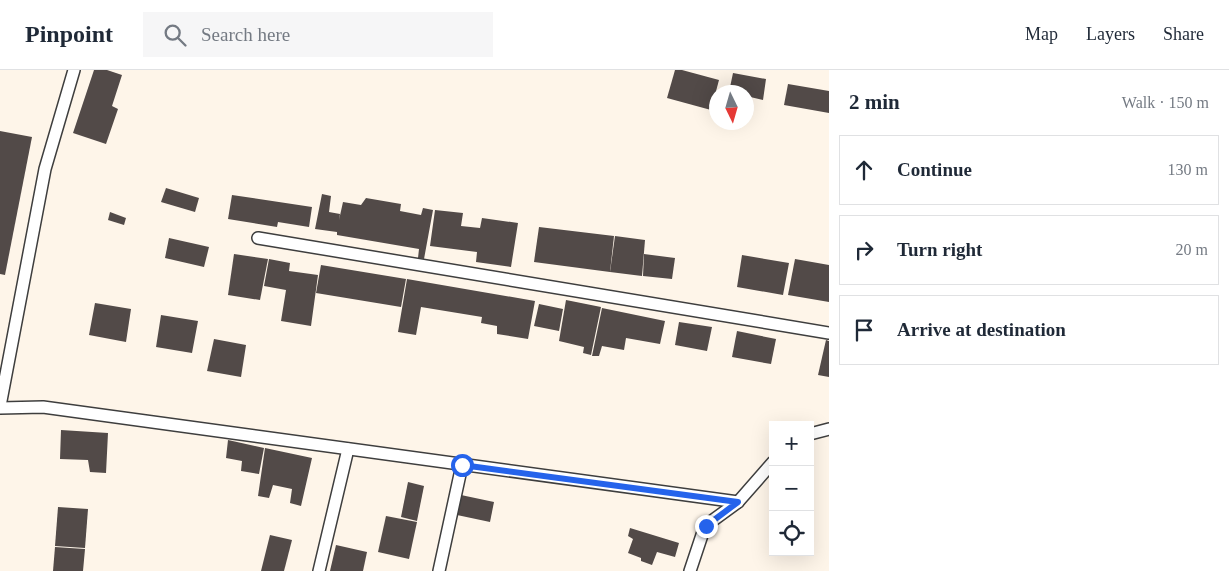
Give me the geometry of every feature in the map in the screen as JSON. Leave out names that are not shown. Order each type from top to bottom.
[{"type":"street","points":[[74,70],[45,168],[0,407],[43,407],[738,502]]},
{"type":"street","points":[[258,238],[829,333]]},
{"type":"street","points":[[814,433],[829,429]]},
{"type":"street","points":[[319,571],[348,449]]},
{"type":"street","points":[[439,571],[462,465]]},
{"type":"street","points":[[690,571],[706,526],[738,502],[770,466]]},
{"type":"building","points":[[94,70],[107,70],[122,75],[112,106],[118,109],[106,144],[73,133]]},
{"type":"building","points":[[675,70],[682,70],[719,80],[718,85],[709,85],[709,109],[667,98]]},
{"type":"building","points":[[733,73],[766,79],[763,100],[754,98],[754,85],[730,85]]},
{"type":"building","points":[[788,84],[829,91],[829,113],[784,105]]},
{"type":"building","points":[[0,131],[32,137],[5,275],[0,274]]},
{"type":"building","points":[[166,188],[199,198],[195,212],[161,202]]},
{"type":"building","points":[[322,194],[331,196],[329,212],[340,214],[339,220],[343,202],[361,205],[366,198],[401,204],[400,211],[421,215],[423,208],[433,210],[424,259],[418,258],[419,249],[337,235],[337,232],[315,229]]},
{"type":"building","points":[[232,195],[312,207],[309,227],[278,222],[277,227],[228,219]]},
{"type":"building","points":[[435,210],[463,213],[461,226],[480,228],[482,218],[518,223],[511,267],[476,262],[477,252],[430,246]]},
{"type":"building","points":[[110,212],[126,218],[124,225],[108,220]]},
{"type":"building","points":[[539,227],[614,236],[610,272],[534,262]]},
{"type":"building","points":[[615,236],[645,240],[642,276],[610,272]]},
{"type":"building","points":[[169,238],[209,247],[204,267],[165,258]]},
{"type":"building","points":[[234,254],[268,259],[260,300],[228,295]]},
{"type":"building","points":[[644,254],[675,258],[672,279],[643,276]]},
{"type":"building","points":[[742,255],[789,263],[783,295],[737,287]]},
{"type":"building","points":[[269,259],[290,263],[289,271],[318,275],[311,326],[281,321],[286,290],[264,286]]},
{"type":"building","points":[[795,259],[829,265],[829,302],[788,295]]},
{"type":"building","points":[[321,265],[406,279],[401,307],[316,293]]},
{"type":"building","points":[[407,279],[535,301],[528,339],[497,334],[497,326],[481,323],[482,317],[421,307],[416,335],[398,332]]},
{"type":"building","points":[[566,300],[601,307],[591,355],[583,353],[584,347],[559,341]]},
{"type":"building","points":[[95,303],[131,309],[126,342],[89,335]]},
{"type":"building","points":[[539,304],[563,309],[559,331],[534,326]]},
{"type":"building","points":[[602,308],[665,321],[660,344],[626,338],[624,350],[602,346],[599,356],[592,356]]},
{"type":"building","points":[[161,315],[198,321],[192,353],[156,347]]},
{"type":"building","points":[[679,322],[712,327],[707,351],[675,345]]},
{"type":"building","points":[[737,331],[776,339],[771,364],[732,357]]},
{"type":"building","points":[[214,339],[246,345],[241,377],[207,371]]},
{"type":"building","points":[[826,340],[829,341],[829,377],[818,375]]},
{"type":"building","points":[[61,430],[108,433],[106,473],[90,472],[88,460],[60,459]]},
{"type":"building","points":[[228,440],[264,448],[259,474],[241,471],[242,461],[226,458]]},
{"type":"building","points":[[265,448],[312,458],[301,506],[290,503],[292,489],[273,485],[269,498],[258,496]]},
{"type":"building","points":[[408,482],[424,486],[417,521],[401,517]]},
{"type":"building","points":[[461,495],[494,502],[490,522],[457,515]]},
{"type":"building","points":[[58,507],[88,509],[85,548],[55,546]]},
{"type":"building","points":[[386,516],[417,522],[409,559],[378,552]]},
{"type":"building","points":[[630,528],[679,543],[675,557],[657,552],[652,565],[628,553],[633,539],[628,536]]},
{"type":"building","points":[[270,535],[292,540],[284,571],[261,571]]},
{"type":"building","points":[[336,545],[367,552],[363,571],[330,571]]},
{"type":"building","points":[[55,547],[85,549],[83,571],[53,571]]},
{"type":"route","points":[[462,465],[738,502],[706,526]]}]
